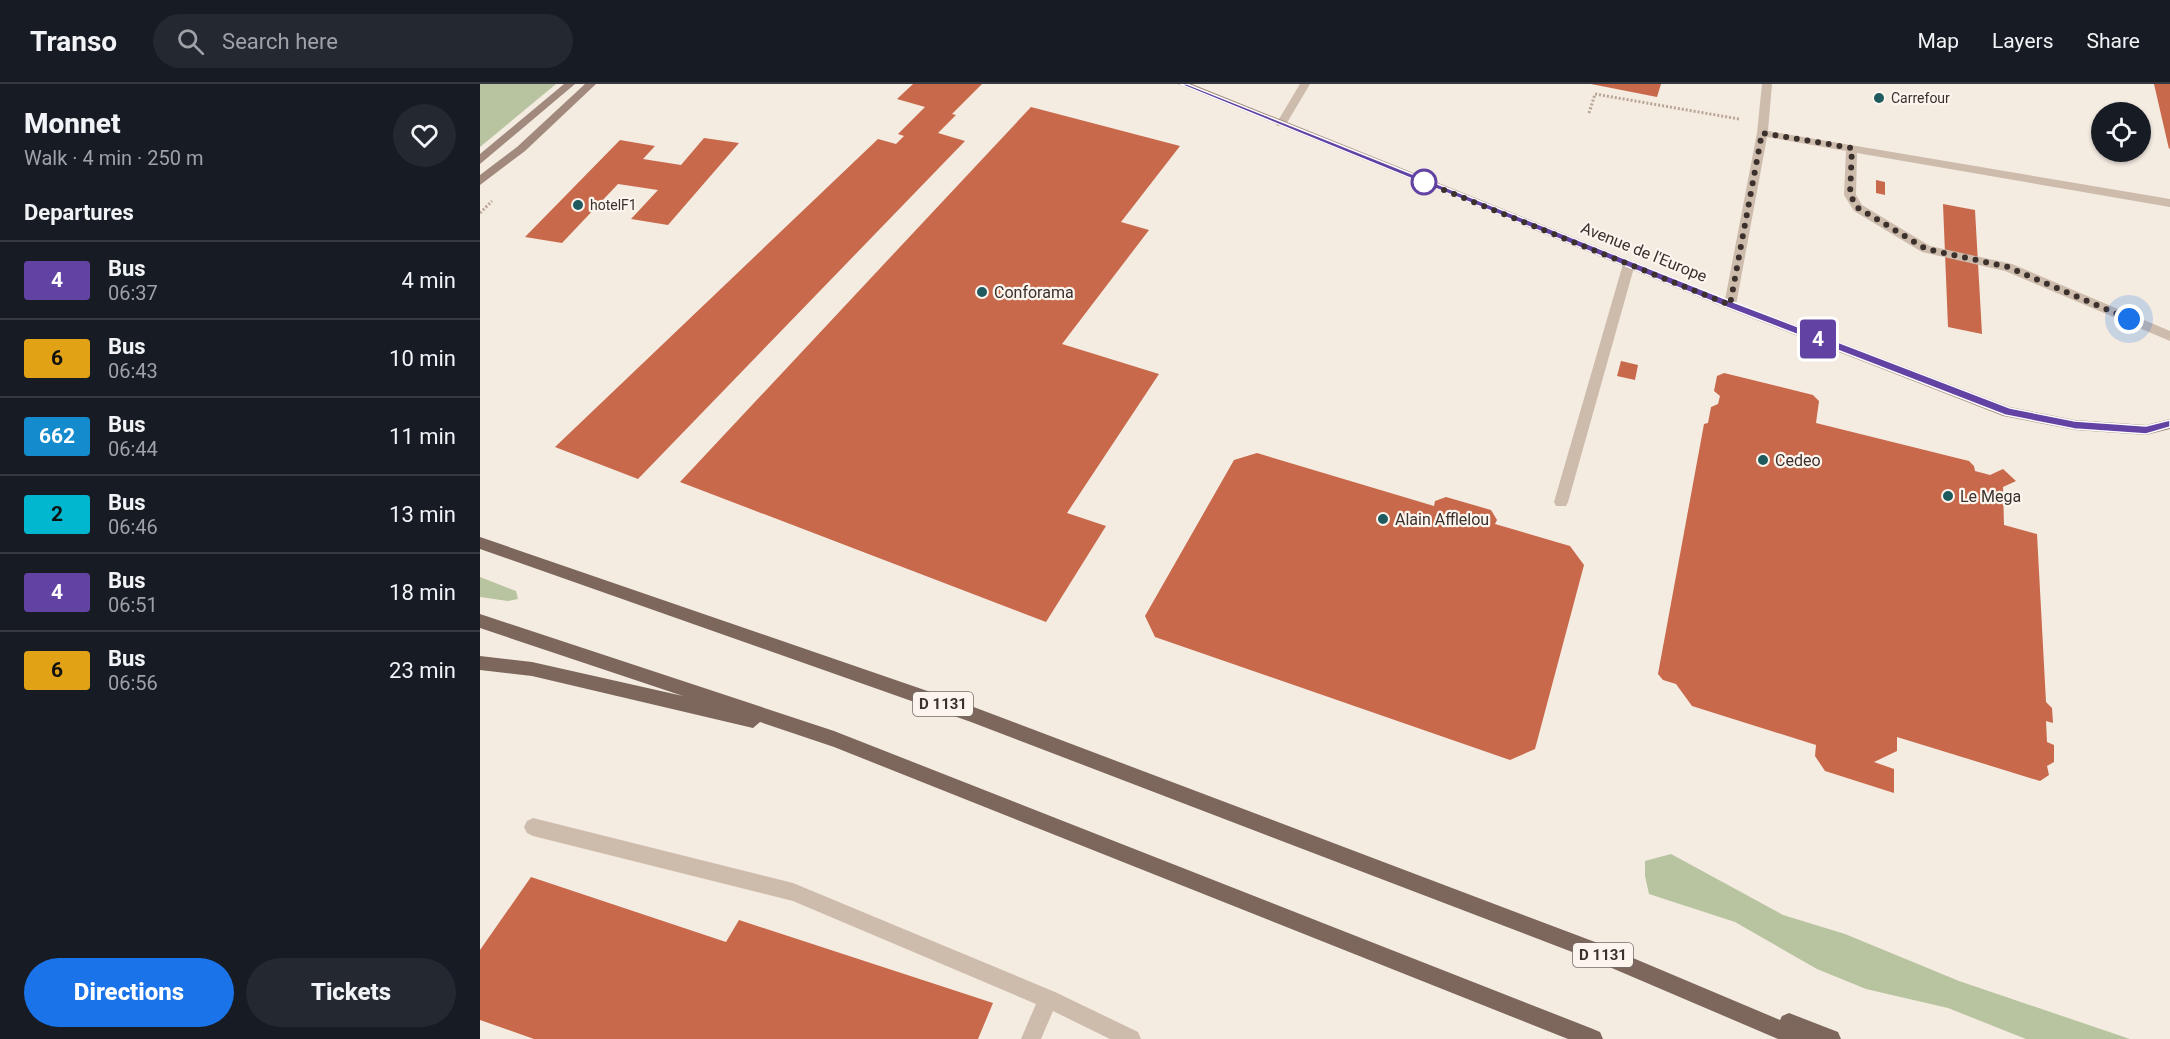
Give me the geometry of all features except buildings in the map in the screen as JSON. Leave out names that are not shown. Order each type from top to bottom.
[{"type":"main road","name":"D 1131","points":[[480,543],[971,714],[1595,951],[1801,1039]]},
{"type":"main road","points":[[480,621],[834,739],[1593,1039]]},
{"type":"main road","points":[[480,663],[532,669],[834,739]]},
{"type":"main road","points":[[1595,951],[1831,1039]]},
{"type":"street","points":[[480,160],[570,84]]},
{"type":"street","points":[[480,194],[521,149],[591,84]]},
{"type":"street","name":"Avenue de l'Europe","points":[[1184,84],[1730,305],[2008,412],[2075,425],[2146,430],[2170,424]]},
{"type":"street","points":[[1281,124],[1305,84]]},
{"type":"street","points":[[1730,305],[1763,128],[1767,84]]},
{"type":"street","points":[[1763,128],[1852,148],[2170,203]]},
{"type":"street","points":[[1852,148],[1850,195],[1858,208],[1926,249],[2008,267],[2170,336]]},
{"type":"street","points":[[480,181],[521,149]]},
{"type":"street","points":[[1561,502],[1629,264]]},
{"type":"street","points":[[532,827],[793,892],[1048,999],[1131,1039]]},
{"type":"street","points":[[1030,1039],[1048,999]]},
{"type":"path","points":[[1589,113],[1595,94],[1763,128]]},
{"type":"green space","points":[[480,84],[556,84],[480,147]]},
{"type":"green space","points":[[480,577],[516,591],[518,599],[508,601],[480,597]]},
{"type":"green space","points":[[1671,854],[1783,915],[1845,934],[1959,981],[2130,1039],[2026,1039],[1948,1008],[1866,989],[1817,969],[1735,922],[1649,894],[1645,876],[1645,861]]},
{"type":"bus line","name":"4","points":[[1184,84],[1730,305],[2008,412],[2075,425],[2146,430],[2170,424]]},
{"type":"place","name":"Carrefour","points":[[1879,98]]},
{"type":"place","name":"hotelF1","points":[[578,205]]},
{"type":"place","name":"Conforama","points":[[982,292]]},
{"type":"place","name":"Cedeo","points":[[1763,460]]},
{"type":"place","name":"Le Mega","points":[[1948,496]]},
{"type":"place","name":"Alain Afflelou","points":[[1383,519]]},
{"type":"route","points":[[1424,182],[1730,305],[1762,133],[1852,148],[1850,195],[1858,208],[1926,249],[2008,267],[2129,319]]}]
